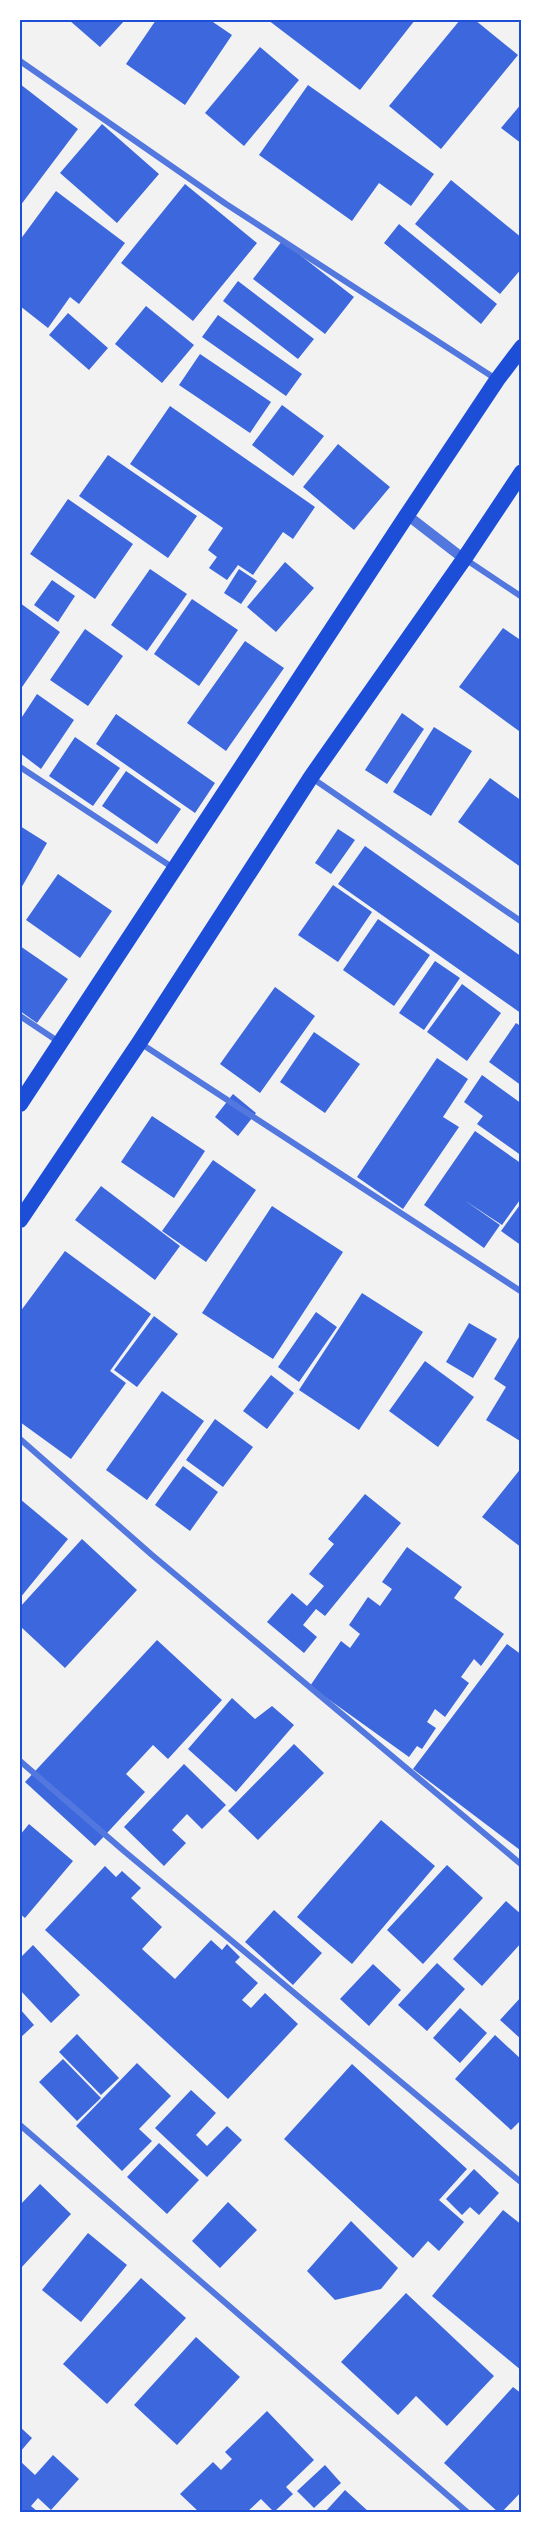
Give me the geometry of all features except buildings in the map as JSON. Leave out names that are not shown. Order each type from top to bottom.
[{"type":"highway","points":[[20,1104],[407,515],[497,380],[522,347]]},
{"type":"highway","points":[[20,1221],[139,1043],[311,777],[522,472]]},
{"type":"street","points":[[20,61],[226,204],[497,380]]},
{"type":"street","points":[[407,515],[464,559],[522,597]]},
{"type":"street","points":[[20,767],[175,869]]},
{"type":"street","points":[[311,777],[522,922]]},
{"type":"street","points":[[20,1016],[61,1043]]},
{"type":"street","points":[[139,1043],[522,1292]]},
{"type":"street","points":[[20,1439],[152,1556],[522,1865]]},
{"type":"street","points":[[20,1761],[142,1866],[522,2183]]},
{"type":"street","points":[[20,2125],[467,2512]]}]
